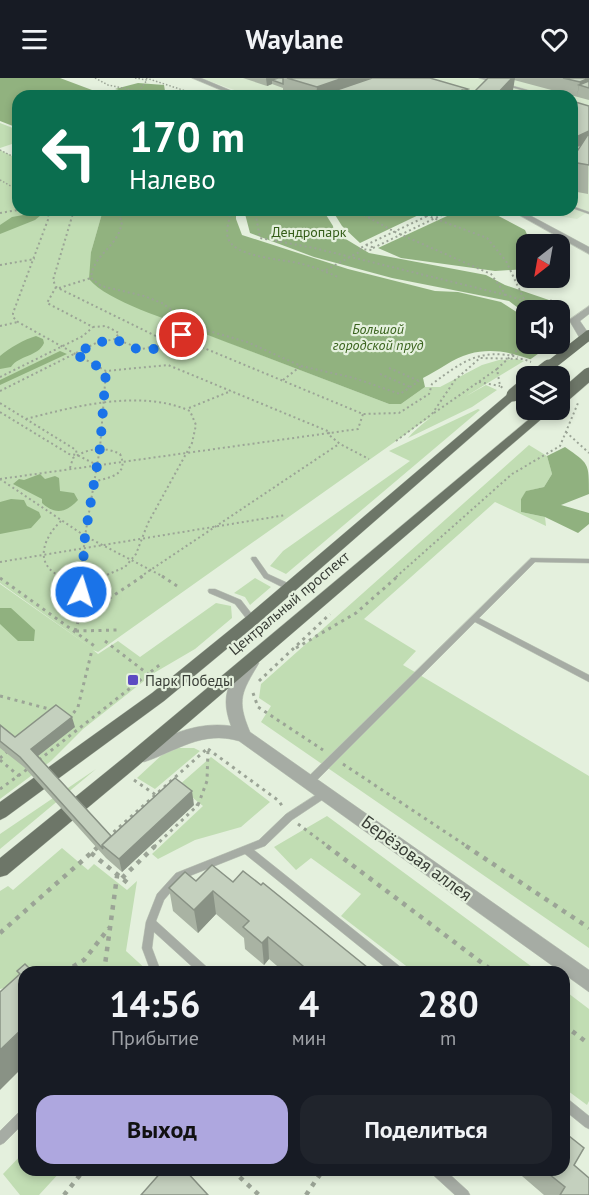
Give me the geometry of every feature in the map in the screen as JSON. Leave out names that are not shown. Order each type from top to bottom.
[{"type":"main road","points":[[550,366],[589,337]]},
{"type":"main road","points":[[570,390],[589,374]]},
{"type":"main road","name":"Центральный проспект","points":[[0,812],[158,697],[252,620],[516,392]]},
{"type":"main road","name":"Центральный проспект","points":[[0,869],[133,760],[534,420]]},
{"type":"street","points":[[195,78],[226,90]]},
{"type":"street","points":[[525,216],[589,251]]},
{"type":"street","points":[[589,309],[574,320],[583,335],[589,337]]},
{"type":"street","points":[[244,736],[232,709],[233,697],[242,676],[260,652]]},
{"type":"street","points":[[133,760],[180,737],[197,732],[215,729],[232,731],[244,736]]},
{"type":"street","name":"Берёзовая аллея","points":[[244,736],[567,966]]},
{"type":"street","name":"Берёзовая аллея","points":[[570,968],[589,982]]},
{"type":"lane","points":[[481,78],[525,90]]},
{"type":"lane","points":[[254,559],[266,576],[289,587]]},
{"type":"lane","points":[[309,782],[416,673],[533,560],[589,561]]},
{"type":"lane","points":[[212,591],[238,602],[252,620]]},
{"type":"lane","points":[[474,618],[589,679]]},
{"type":"lane","points":[[154,966],[147,948],[151,922],[160,897],[179,876],[262,843],[289,817],[325,793]]},
{"type":"lane","points":[[245,849],[391,966]]},
{"type":"lane","points":[[151,922],[199,966]]},
{"type":"lane","points":[[570,1108],[589,1122]]},
{"type":"lane","points":[[0,1139],[18,1121]]},
{"type":"lane","points":[[443,1176],[465,1195]]},
{"type":"path","points":[[95,78],[108,85],[134,90]]},
{"type":"path","points":[[135,78],[147,79],[182,90]]},
{"type":"path","points":[[49,216],[14,313],[13,317],[18,322],[106,371],[168,365],[330,432]]},
{"type":"path","points":[[72,216],[53,280],[57,288],[170,343],[199,346],[363,414],[399,413],[429,394],[432,384],[483,352],[505,353],[523,359]]},
{"type":"path","points":[[91,278],[93,264],[116,244],[120,236],[122,221],[118,216]]},
{"type":"path","points":[[230,216],[227,236],[230,243],[237,248],[258,256],[296,262],[338,277]]},
{"type":"path","points":[[256,216],[260,238],[386,265],[521,300]]},
{"type":"path","points":[[366,216],[395,232],[491,274],[506,295]]},
{"type":"path","points":[[326,271],[362,251],[371,251],[439,216]]},
{"type":"path","points":[[362,251],[359,248],[426,217],[433,219],[487,238],[506,261],[524,300]]},
{"type":"path","points":[[366,245],[373,248]]},
{"type":"path","points":[[0,265],[35,259]]},
{"type":"path","points":[[115,339],[119,333],[106,326],[93,327],[47,303],[57,288],[91,278],[102,286],[144,296],[162,303],[195,327],[248,342],[301,366],[354,378],[400,394],[419,381],[389,368]]},
{"type":"path","points":[[0,326],[18,322]]},
{"type":"path","points":[[0,377],[83,336],[93,327]]},
{"type":"path","points":[[177,344],[182,335],[195,327]]},
{"type":"path","points":[[0,391],[96,343],[115,339],[136,349],[148,350],[170,343]]},
{"type":"path","points":[[432,414],[497,369],[516,351]]},
{"type":"path","points":[[283,380],[301,366]]},
{"type":"path","points":[[75,631],[82,609],[79,603],[83,580],[85,536],[96,481],[106,371]]},
{"type":"path","points":[[380,374],[410,387]]},
{"type":"path","points":[[479,382],[500,386]]},
{"type":"path","points":[[27,419],[60,410],[103,404],[162,402],[188,408],[231,391]]},
{"type":"path","points":[[0,403],[76,450],[77,455]]},
{"type":"path","points":[[61,521],[45,540],[42,556],[51,572],[64,578],[83,580],[114,573],[127,566],[133,559],[140,540],[188,453],[196,425],[195,416],[188,408]]},
{"type":"path","points":[[0,412],[69,454],[97,464]]},
{"type":"path","points":[[0,479],[358,429],[363,414]]},
{"type":"path","points":[[330,432],[328,434],[340,444],[369,459]]},
{"type":"path","points":[[566,432],[589,453]]},
{"type":"path","points":[[82,609],[93,609],[211,528],[340,444]]},
{"type":"path","points":[[70,468],[71,462],[77,455],[100,448],[120,454],[124,460],[123,468],[118,473],[96,481]]},
{"type":"path","points":[[0,479],[85,536],[152,569],[177,586]]},
{"type":"path","points":[[0,562],[286,515]]},
{"type":"path","points":[[0,578],[96,647]]},
{"type":"path","points":[[75,631],[118,630]]},
{"type":"path","points":[[105,641],[147,674]]},
{"type":"path","points":[[69,728],[67,721],[78,707],[93,650]]},
{"type":"path","points":[[0,789],[162,663]]},
{"type":"path","points":[[0,696],[13,696],[32,705],[59,711],[51,718]]},
{"type":"path","points":[[258,707],[589,927]]},
{"type":"path","points":[[64,715],[80,727]]},
{"type":"path","points":[[17,745],[0,759],[19,776]]},
{"type":"path","points":[[0,933],[208,748]]},
{"type":"path","points":[[122,878],[198,805],[207,781],[208,748]]},
{"type":"path","points":[[208,748],[279,801],[289,817],[486,966]]},
{"type":"path","points":[[134,780],[156,795]]},
{"type":"path","points":[[184,794],[198,805]]},
{"type":"path","points":[[99,860],[108,852]]},
{"type":"path","points":[[91,853],[117,871],[129,884]]},
{"type":"path","points":[[105,966],[117,871]]},
{"type":"path","points":[[74,966],[84,960],[109,928]]},
{"type":"path","points":[[570,1030],[589,1044]]},
{"type":"path","points":[[64,1195],[79,1176]]},
{"type":"path","points":[[238,1176],[259,1195]]},
{"type":"path","points":[[306,1195],[319,1176]]},
{"type":"shaded area","points":[[201,78],[589,78],[589,211],[577,219],[559,216],[578,216],[578,90],[234,90]]},
{"type":"shaded area","points":[[0,123],[12,128],[12,144],[0,148]]},
{"type":"shaded area","points":[[0,150],[12,156],[12,216],[101,216],[91,252],[152,313],[389,404],[401,404],[425,387],[440,387],[482,365],[499,360],[524,361],[420,424],[98,652],[93,650],[98,654],[118,641],[140,657],[216,603],[231,606],[232,618],[195,649],[154,673],[83,729],[51,761],[0,799],[0,584],[93,649],[0,583]]},
{"type":"shaded area","points":[[486,385],[497,390],[472,407],[408,438],[435,415]]},
{"type":"shaded area","points":[[480,410],[286,574],[270,566],[283,551],[410,461],[389,451]]},
{"type":"shaded area","points":[[529,445],[547,456],[552,474],[544,487],[527,491],[521,499],[521,512],[545,517],[546,526],[495,502],[364,619],[416,651],[403,665],[589,776],[589,948],[261,722],[271,706],[259,698],[261,684]]},
{"type":"shaded area","points":[[255,578],[271,587],[250,605],[245,597],[234,593]]},
{"type":"shaded area","points":[[173,748],[194,748],[200,751],[155,789],[137,778],[164,753]]},
{"type":"shaded area","points":[[211,757],[270,802],[241,827],[195,840],[158,859],[152,854],[203,806],[178,786]]},
{"type":"shaded area","points":[[96,769],[0,849],[0,834]]},
{"type":"shaded area","points":[[327,816],[531,966],[406,966],[341,916],[361,894],[311,858],[296,870],[274,847]]},
{"type":"shaded area","points":[[62,848],[88,870],[94,864],[127,890],[137,881],[126,951],[142,966],[18,966],[18,984],[0,989],[0,891],[8,886],[13,890]]},
{"type":"shaded area","points":[[570,995],[589,1009],[589,1101],[587,1105],[570,1092]]},
{"type":"shaded area","points":[[18,1158],[18,1176],[56,1176],[39,1195],[20,1195],[3,1174]]},
{"type":"green space","points":[[138,83],[164,85],[165,90],[119,90],[115,89]]},
{"type":"green space","points":[[40,216],[0,234],[0,225],[12,217]]},
{"type":"green space","name":"Дендропарк","points":[[246,216],[327,216],[334,232],[369,253],[486,275],[505,285],[549,300],[516,300],[516,306],[509,301],[392,278],[314,257],[250,233]]},
{"type":"green space","name":"Дендропарк","points":[[336,216],[416,216],[360,243],[342,226]]},
{"type":"green space","name":"Дендропарк","points":[[447,216],[498,216],[525,230],[527,234],[516,234],[516,270],[495,271],[401,258],[378,248]]},
{"type":"green space","points":[[36,336],[43,339],[44,343],[41,348],[11,367],[0,369],[0,356],[17,344]]},
{"type":"green space","points":[[565,447],[583,461],[589,476],[589,494],[561,505],[589,513],[589,524],[578,533],[545,517],[521,512],[521,499],[526,491],[544,487],[552,474],[547,456]]},
{"type":"green space","points":[[40,474],[45,479],[55,476],[59,478],[60,491],[74,493],[78,500],[65,510],[56,511],[42,503],[42,499],[13,484],[19,479],[24,480]]},
{"type":"green space","points":[[11,499],[24,500],[27,506],[39,512],[41,517],[31,528],[0,534],[0,502]]},
{"type":"green space","points":[[0,608],[11,608],[35,630],[34,641],[18,641],[0,624]]},
{"type":"water","points":[[0,78],[60,78],[92,90],[12,90],[12,126],[0,121]]},
{"type":"water","name":"Большой городской пруд","points":[[101,216],[236,216],[242,235],[348,269],[435,291],[458,292],[501,302],[516,312],[516,354],[570,354],[570,348],[589,355],[567,366],[548,366],[504,352],[469,354],[457,358],[423,378],[425,387],[401,404],[389,404],[141,310],[110,295],[89,279],[91,252]]},
{"type":"water","points":[[60,351],[67,354],[0,385],[0,380]]},
{"type":"pier","points":[[570,343],[589,352],[589,388],[570,378],[570,366],[540,366],[528,361],[538,354],[570,354]]},
{"type":"building","points":[[283,78],[283,84],[272,80]]},
{"type":"building","points":[[287,78],[343,78],[317,87]]},
{"type":"building","points":[[372,78],[430,78],[468,89],[465,90],[337,90]]},
{"type":"building","points":[[488,78],[512,78],[501,90],[476,90]]},
{"type":"building","points":[[563,78],[589,78],[580,82]]},
{"type":"building","points":[[589,81],[589,88],[579,85]]},
{"type":"building","points":[[578,103],[589,106],[589,131],[578,136]]},
{"type":"building","points":[[589,133],[589,165],[578,163],[578,150]]},
{"type":"building","points":[[56,705],[72,717],[31,749],[111,836],[102,845],[103,849],[20,757],[0,741],[0,725],[15,737]]},
{"type":"building","points":[[175,778],[192,791],[119,859],[102,845]]},
{"type":"building","points":[[212,865],[233,882],[243,871],[261,885],[263,883],[366,966],[303,966],[268,937],[262,943],[243,927],[249,921],[213,891],[194,910],[169,888],[185,872],[196,881]]},
{"type":"building","points":[[18,976],[18,1033],[0,1050],[0,992]]},
{"type":"building","points":[[570,1137],[584,1148],[574,1165],[589,1178],[589,1195],[560,1195],[565,1187],[551,1176],[570,1176]]},
{"type":"building","points":[[158,1176],[191,1176],[208,1195],[141,1195]]},
{"type":"place","name":"Парк Победы","points":[[133,680]]},
{"type":"route","points":[[81,592],[85,536],[100,448],[106,371],[75,354],[96,343],[115,339],[136,349],[148,350],[170,343],[177,344],[182,335]]}]
